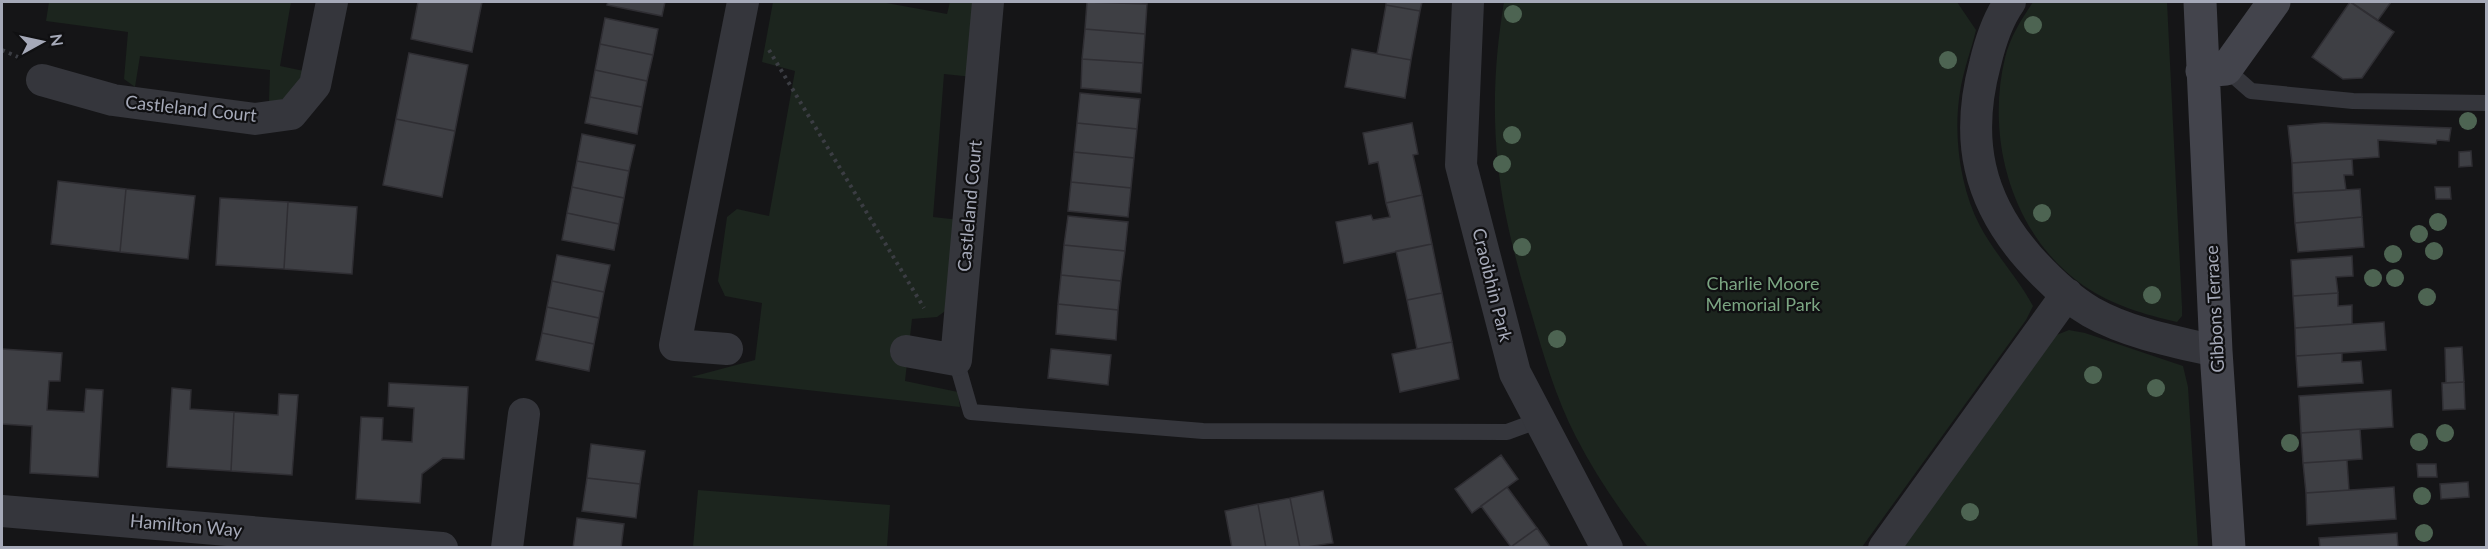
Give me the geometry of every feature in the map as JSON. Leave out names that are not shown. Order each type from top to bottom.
[{"type":"main road","name":"Gibbons Terrace","points":[[2200,2],[2214,70],[2216,351],[2229,548]]},
{"type":"main road","points":[[2214,70],[2274,2]]},
{"type":"street","name":"Castleland Court","points":[[42,80],[124,102],[255,119],[291,114],[315,85],[332,2]]},
{"type":"street","name":"Castleland Court","points":[[956,360],[988,2]]},
{"type":"street","name":"Craoibhin Park","points":[[1468,2],[1461,165],[1515,373],[1607,548]]},
{"type":"street","points":[[2008,2],[1995,29],[1980,84],[1976,115],[1979,164],[1994,209],[2009,234],[2045,276],[2090,312],[2119,325],[2168,340],[2216,351]]},
{"type":"street","points":[[727,348],[675,345],[740,15]]},
{"type":"street","points":[[1884,548],[2067,294]]},
{"type":"street","points":[[906,351],[956,360]]},
{"type":"street","points":[[507,548],[524,414]]},
{"type":"street","name":"Hamilton Way","points":[[2,511],[153,536],[442,548]]},
{"type":"lane","points":[[2214,70],[2252,91],[2354,101],[2487,103]]},
{"type":"lane","points":[[956,360],[970,412],[1203,431],[1507,432],[1540,420]]},
{"type":"path","points":[[740,15],[759,32],[925,309]]},
{"type":"green space","points":[[49,2],[291,2],[280,66],[304,71],[293,94],[284,99],[269,102],[270,70],[140,56],[135,87],[124,79],[128,32],[46,21]]},
{"type":"green space","points":[[773,2],[881,2],[947,14],[950,2],[977,2],[973,77],[944,74],[933,217],[960,220],[952,306],[937,317],[912,319],[905,381],[958,392],[960,407],[691,377],[755,360],[762,303],[725,296],[718,281],[727,217],[737,209],[769,216],[795,71],[762,62]]},
{"type":"green space","name":"Charlie Moore Memorial Park","points":[[1504,2],[1957,2],[1976,30],[1963,76],[1958,109],[1958,143],[1963,178],[1967,195],[1980,226],[2033,306],[2026,320],[1862,547],[1648,547],[1609,494],[1576,437],[1556,391],[1545,360],[1507,221],[1500,183],[1495,124],[1498,42]]},
{"type":"green space","points":[[2033,2],[2167,2],[2182,307],[2182,316],[2177,322],[2129,308],[2106,299],[2084,286],[2059,265],[2039,241],[2023,214],[2010,184],[2002,153],[1999,121],[2000,89],[2010,43]]},
{"type":"green space","points":[[2069,330],[2085,333],[2183,366],[2188,387],[2198,547],[1899,548],[2054,336]]},
{"type":"green space","points":[[698,490],[890,505],[887,547],[693,547]]},
{"type":"building","points":[[418,2],[482,2],[472,52],[411,39]]},
{"type":"building","points":[[608,2],[665,2],[662,16],[607,5]]},
{"type":"building","points":[[1087,2],[1147,4],[1145,34],[1085,29]]},
{"type":"building","points":[[1386,2],[1422,2],[1420,11],[1386,5]]},
{"type":"building","points":[[2350,2],[2394,32],[2362,78],[2343,79],[2312,57]]},
{"type":"building","points":[[2351,2],[2391,2],[2378,20]]},
{"type":"building","points":[[1386,5],[1420,11],[1411,60],[1377,54]]},
{"type":"building","points":[[605,18],[658,29],[653,55],[600,44]]},
{"type":"building","points":[[1085,29],[1145,34],[1143,63],[1082,59]]},
{"type":"building","points":[[600,44],[653,55],[647,81],[595,70]]},
{"type":"building","points":[[1352,49],[1411,60],[1405,98],[1345,87]]},
{"type":"building","points":[[409,53],[468,65],[455,131],[396,119]]},
{"type":"building","points":[[1082,59],[1143,63],[1141,93],[1081,88]]},
{"type":"building","points":[[595,70],[647,81],[642,107],[590,97]]},
{"type":"building","points":[[1080,93],[1140,99],[1137,129],[1077,123]]},
{"type":"building","points":[[590,97],[642,107],[637,134],[585,123]]},
{"type":"building","points":[[396,119],[455,131],[442,197],[383,185]]},
{"type":"building","points":[[1077,123],[1137,129],[1134,158],[1074,152]]},
{"type":"building","points":[[1412,123],[1418,154],[1413,155],[1422,195],[1386,203],[1378,162],[1369,164],[1363,133]]},
{"type":"building","points":[[2324,123],[2451,128],[2449,141],[2437,140],[2436,144],[2378,140],[2379,157],[2292,163],[2288,126]]},
{"type":"building","points":[[582,134],[635,145],[629,171],[577,161]]},
{"type":"building","points":[[2471,151],[2472,166],[2459,167],[2459,152]]},
{"type":"building","points":[[1074,152],[1134,158],[1131,188],[1071,182]]},
{"type":"building","points":[[2352,159],[2353,175],[2344,175],[2346,190],[2293,193],[2292,163]]},
{"type":"building","points":[[577,161],[629,171],[624,198],[572,187]]},
{"type":"building","points":[[58,181],[126,189],[120,252],[51,244]]},
{"type":"building","points":[[1071,182],[1131,188],[1128,217],[1068,211]]},
{"type":"building","points":[[572,187],[624,198],[619,224],[567,213]]},
{"type":"building","points":[[2435,187],[2450,187],[2451,199],[2436,199]]},
{"type":"building","points":[[126,189],[195,196],[188,259],[120,252]]},
{"type":"building","points":[[2360,189],[2362,217],[2295,223],[2293,193]]},
{"type":"building","points":[[1422,195],[1432,244],[1344,263],[1336,222],[1371,215],[1373,220],[1390,217],[1386,203]]},
{"type":"building","points":[[220,198],[288,202],[284,269],[216,265]]},
{"type":"building","points":[[288,202],[357,207],[352,274],[284,269]]},
{"type":"building","points":[[567,213],[619,224],[614,250],[562,240]]},
{"type":"building","points":[[1068,216],[1128,222],[1125,251],[1064,245]]},
{"type":"building","points":[[2362,217],[2364,247],[2298,252],[2295,223]]},
{"type":"building","points":[[1432,244],[1442,293],[1407,300],[1396,251]]},
{"type":"building","points":[[1064,245],[1125,251],[1121,281],[1061,275]]},
{"type":"building","points":[[557,255],[610,265],[604,292],[552,281]]},
{"type":"building","points":[[2352,256],[2353,276],[2336,277],[2338,293],[2293,296],[2291,260]]},
{"type":"building","points":[[1061,275],[1121,281],[1118,310],[1058,304]]},
{"type":"building","points":[[552,281],[604,292],[599,318],[547,307]]},
{"type":"building","points":[[1442,293],[1452,342],[1417,349],[1407,300]]},
{"type":"building","points":[[2338,293],[2338,306],[2352,305],[2352,324],[2295,328],[2293,296]]},
{"type":"building","points":[[1058,304],[1118,310],[1116,340],[1056,334]]},
{"type":"building","points":[[547,307],[599,318],[594,344],[542,333]]},
{"type":"building","points":[[2384,322],[2386,350],[2296,356],[2295,328]]},
{"type":"building","points":[[542,333],[594,344],[589,371],[536,360]]},
{"type":"building","points":[[1452,342],[1459,379],[1400,392],[1392,354]]},
{"type":"building","points":[[2462,347],[2464,382],[2446,383],[2445,348]]},
{"type":"building","points":[[2,349],[62,353],[60,381],[49,381],[47,410],[84,412],[86,389],[103,390],[98,477],[30,473],[32,426],[2,424]]},
{"type":"building","points":[[1051,349],[1111,355],[1108,385],[1048,378]]},
{"type":"building","points":[[2342,353],[2342,362],[2361,361],[2363,383],[2298,387],[2296,356]]},
{"type":"building","points":[[2464,382],[2465,409],[2443,410],[2442,383]]},
{"type":"building","points":[[389,383],[468,387],[464,459],[443,458],[422,474],[420,503],[356,499],[361,417],[383,418],[382,440],[412,442],[414,408],[388,406]]},
{"type":"building","points":[[172,388],[191,390],[190,409],[234,412],[231,471],[167,467]]},
{"type":"building","points":[[2391,390],[2393,427],[2301,433],[2299,396]]},
{"type":"building","points":[[279,394],[298,395],[292,475],[231,471],[234,412],[278,415]]},
{"type":"building","points":[[2360,429],[2362,459],[2303,463],[2301,433]]},
{"type":"building","points":[[591,444],[645,451],[640,484],[587,478]]},
{"type":"building","points":[[1501,455],[1518,479],[1472,513],[1455,489]]},
{"type":"building","points":[[2347,460],[2349,490],[2306,493],[2303,463]]},
{"type":"building","points":[[2417,464],[2436,464],[2437,477],[2418,477]]},
{"type":"building","points":[[587,478],[640,484],[636,518],[582,511]]},
{"type":"building","points":[[2468,482],[2469,497],[2441,499],[2440,484]]},
{"type":"building","points":[[1507,487],[1537,528],[1511,547],[1481,506]]},
{"type":"building","points":[[2394,487],[2396,519],[2307,525],[2306,493]]},
{"type":"building","points":[[1323,491],[1333,543],[1300,548],[1290,498]]},
{"type":"building","points":[[1290,498],[1300,548],[1266,548],[1258,504]]},
{"type":"building","points":[[1258,504],[1266,548],[1232,548],[1225,511]]},
{"type":"building","points":[[577,518],[624,524],[621,548],[573,548]]},
{"type":"building","points":[[1537,528],[1551,548],[1511,548],[1511,547]]},
{"type":"building","points":[[2397,533],[2398,548],[2320,548],[2319,538]]}]
